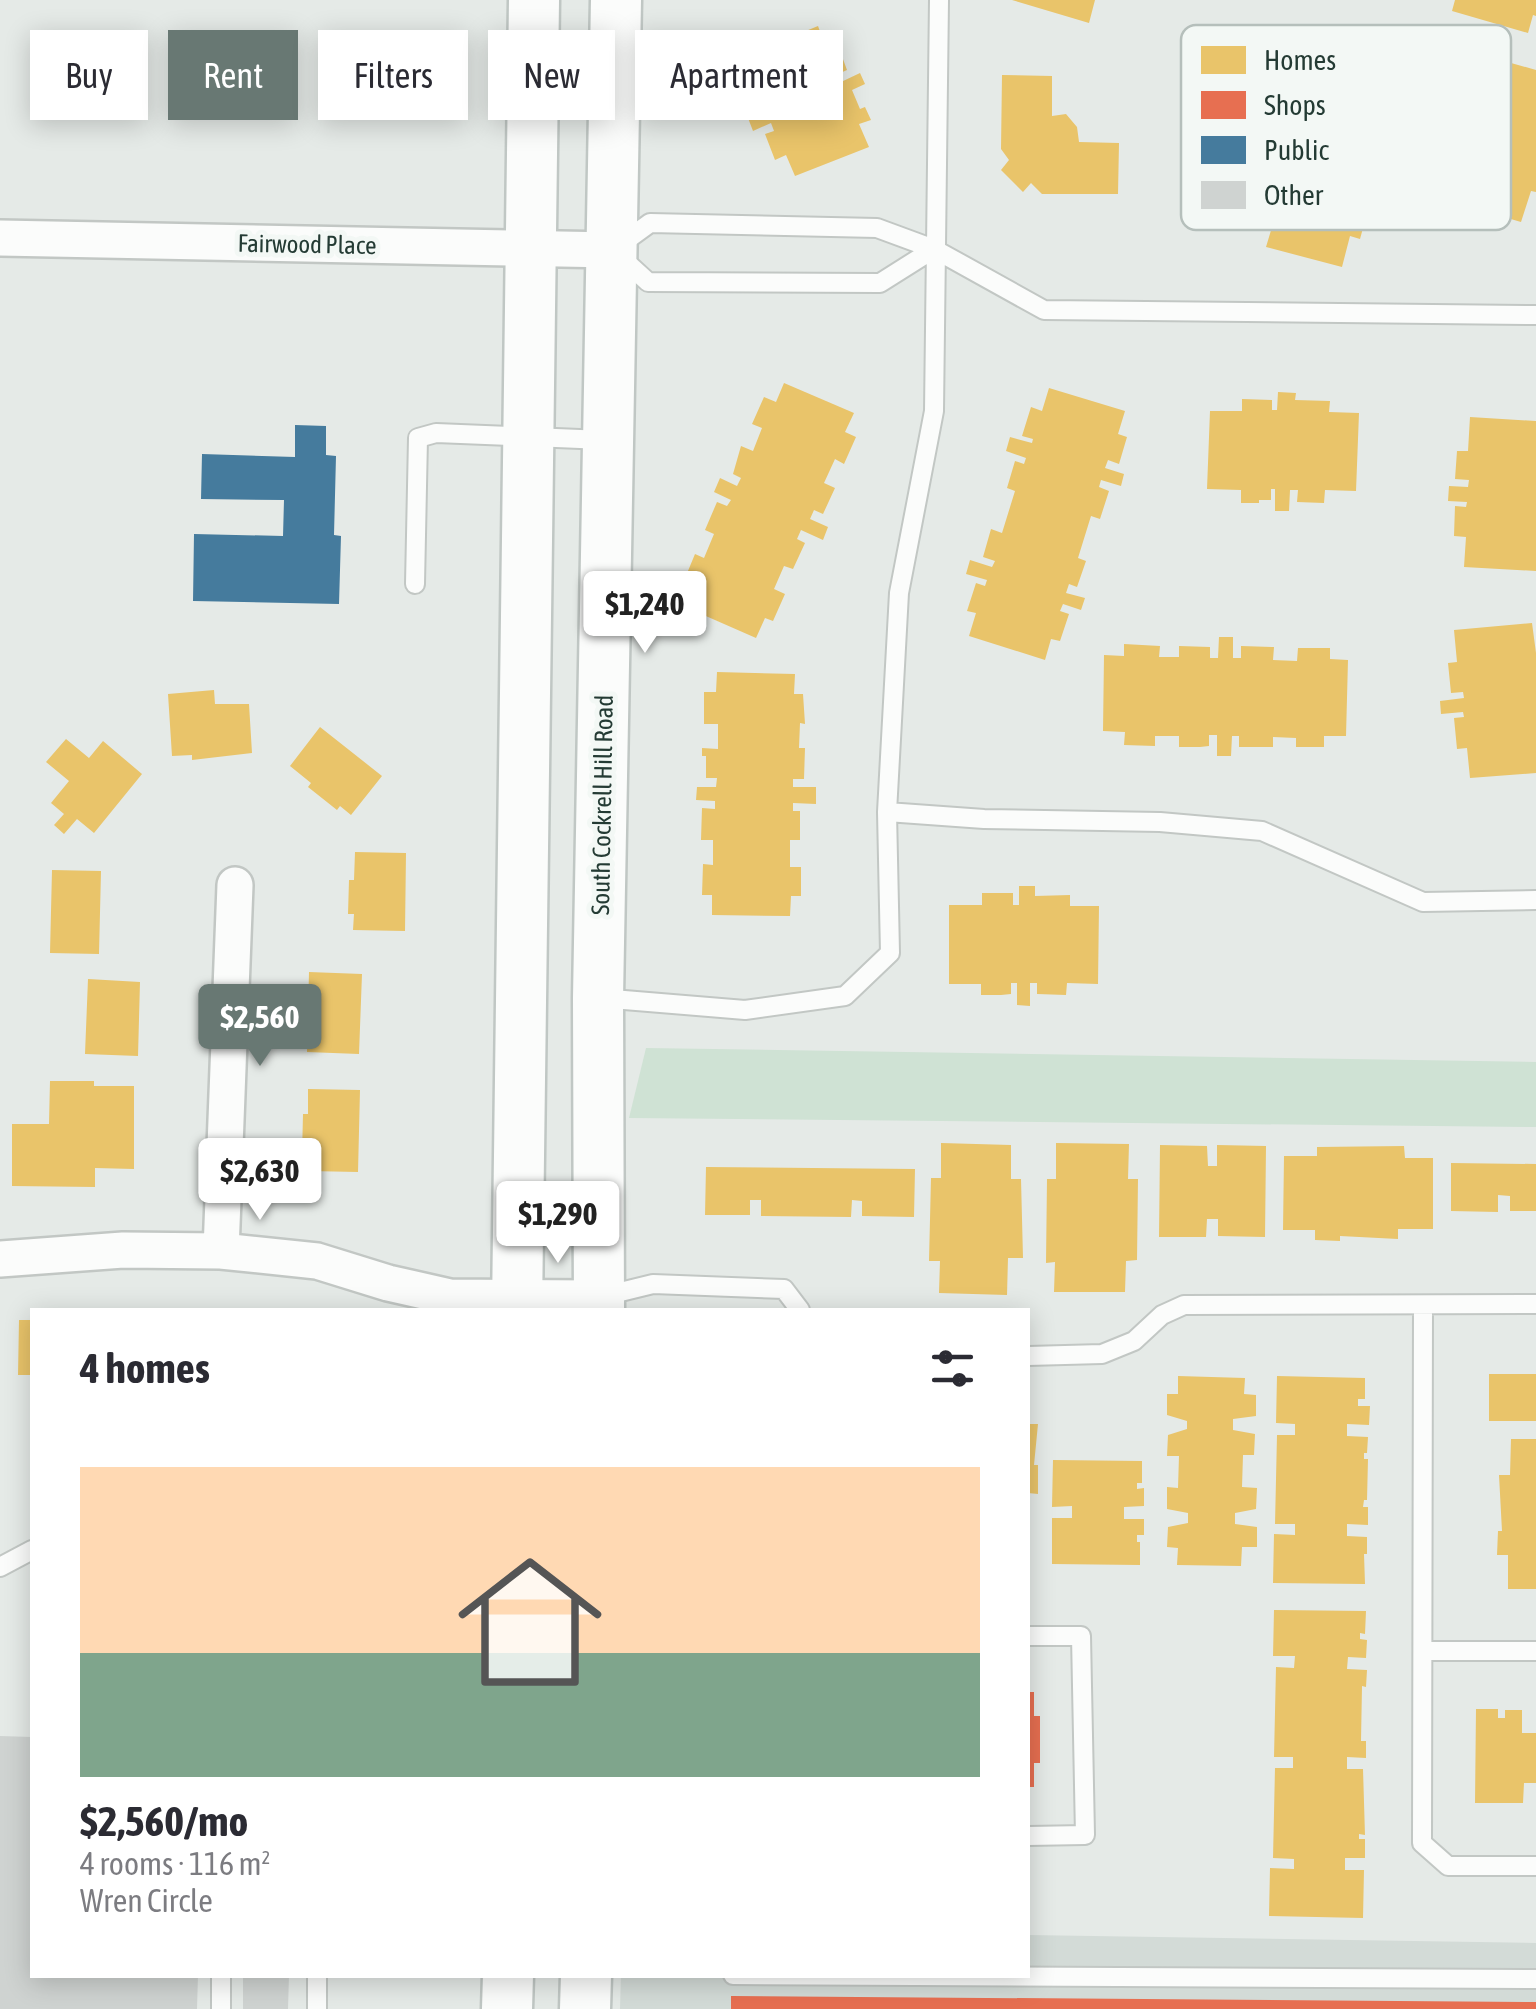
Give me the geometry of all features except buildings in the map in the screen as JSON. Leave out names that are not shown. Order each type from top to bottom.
[{"type":"main road","points":[[518,1304],[534,0]]},
{"type":"main road","name":"South Cockrell Hill Road","points":[[599,1304],[598,998],[616,0]]},
{"type":"main road","points":[[507,2009],[508,1978]]},
{"type":"main road","points":[[585,2009],[586,1978]]},
{"type":"street","name":"Fairwood Place","points":[[0,238],[613,250]]},
{"type":"street","points":[[221,1251],[235,885]]},
{"type":"street","points":[[0,1260],[124,1250],[221,1251],[317,1261],[450,1297],[518,1304],[599,1304]]},
{"type":"lane","points":[[598,998],[745,1010],[845,996],[890,952],[888,812],[899,593],[934,411],[940,0]]},
{"type":"lane","points":[[934,249],[880,282],[824,284],[648,282],[613,250],[650,222],[877,228],[934,249],[1044,310],[1536,315]]},
{"type":"lane","points":[[415,584],[418,438],[436,433],[610,440]]},
{"type":"lane","points":[[888,812],[984,819],[1160,822],[1262,832],[1423,902],[1536,900]]},
{"type":"lane","points":[[599,1304],[653,1284],[784,1289],[798,1308]]},
{"type":"lane","points":[[1030,1356],[1102,1354],[1134,1341],[1162,1315],[1184,1305],[1536,1304]]},
{"type":"lane","points":[[1424,1306],[1422,1843],[1448,1866],[1536,1866]]},
{"type":"lane","points":[[0,1567],[30,1551]]},
{"type":"lane","points":[[1030,1636],[1081,1636],[1086,1835],[1030,1836]]},
{"type":"lane","points":[[1422,1652],[1536,1652]]},
{"type":"lane","points":[[1030,1976],[1536,1979]]},
{"type":"lane","points":[[221,1978],[221,2009]]},
{"type":"lane","points":[[316,2009],[317,1978]]},
{"type":"shaded area","points":[[1030,1935],[1536,1943],[1536,2009],[620,2009],[621,1978],[1030,1978]]},
{"type":"green space","points":[[646,1048],[1536,1062],[1536,1127],[629,1118]]}]
